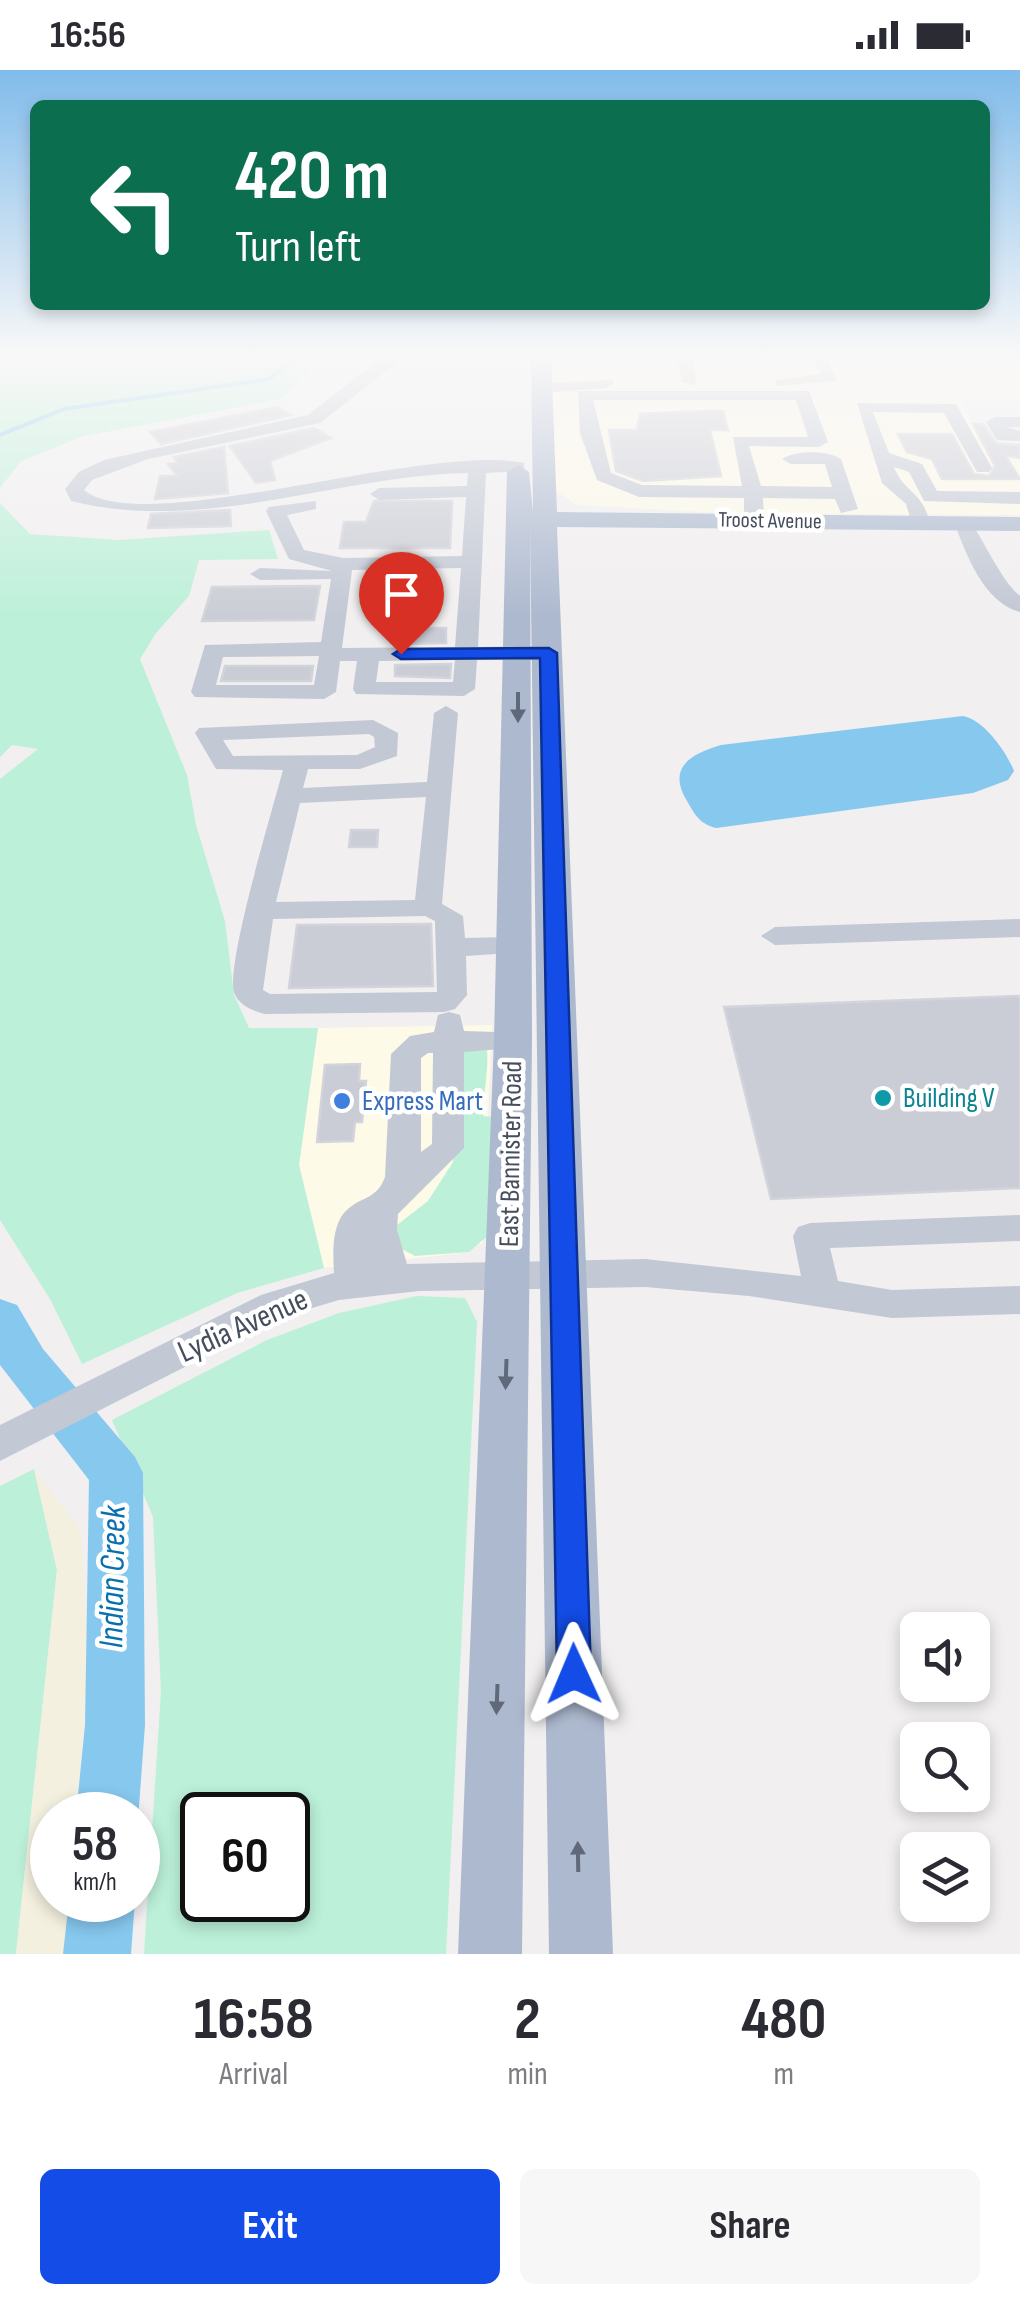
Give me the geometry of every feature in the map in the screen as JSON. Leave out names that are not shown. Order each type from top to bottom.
[{"type":"main road","name":"East Bannister Road","points":[[528,526],[545,489],[544,442]]},
{"type":"main road","name":"East Bannister Road","points":[[518,467],[528,526],[538,642],[564,1275],[581,1954]]},
{"type":"main road","points":[[545,489],[566,504],[585,510],[741,521]]},
{"type":"main road","name":"Troost Avenue","points":[[528,526],[676,520],[852,522],[912,508],[964,523],[1016,524]]},
{"type":"main road","points":[[538,642],[556,590],[556,549],[561,540],[592,526],[676,520]]},
{"type":"main road","name":"East Bannister Road","points":[[490,1954],[514,946],[538,642]]},
{"type":"street","points":[[205,442],[115,460],[91,469],[75,487],[78,498],[110,506],[196,504],[324,488],[400,472],[476,481]]},
{"type":"street","points":[[593,442],[598,468],[617,483],[639,491],[746,467],[819,442]]},
{"type":"street","points":[[875,442],[891,483],[912,508],[931,498],[1020,498]]},
{"type":"street","points":[[970,442],[1016,524]]},
{"type":"street","points":[[880,456],[916,468],[931,498]]},
{"type":"street","points":[[746,467],[832,459],[852,522]]},
{"type":"street","points":[[343,569],[296,556],[276,511],[476,481],[518,467]]},
{"type":"street","points":[[746,467],[841,485]]},
{"type":"street","points":[[741,521],[746,467]]},
{"type":"street","points":[[369,654],[364,689],[464,689],[476,481]]},
{"type":"street","points":[[964,523],[985,574],[998,592],[1020,606]]},
{"type":"street","points":[[260,574],[343,569],[472,551],[528,526]]},
{"type":"street","points":[[343,569],[330,652],[324,692],[202,692],[213,650],[330,652],[369,654],[466,653],[538,642]]},
{"type":"street","points":[[428,908],[446,712]]},
{"type":"street","points":[[373,727],[386,732],[389,742],[388,751],[371,760],[297,762],[225,764],[206,733],[373,727]]},
{"type":"street","points":[[297,762],[260,911],[248,990],[258,1002],[413,1004],[449,1000]]},
{"type":"street","points":[[290,796],[438,789]]},
{"type":"street","points":[[260,911],[428,908],[449,916],[448,1148],[389,1201],[360,1218],[350,1243],[353,1284]]},
{"type":"street","points":[[775,936],[1020,928]]},
{"type":"street","points":[[451,948],[514,946]]},
{"type":"street","points":[[394,1280],[380,1230],[402,1172],[406,1054],[421,1043],[513,1040]]},
{"type":"street","points":[[824,1292],[810,1236],[1020,1228]]},
{"type":"street","name":"Lydia Avenue","points":[[0,1444],[274,1305],[353,1284],[645,1273],[824,1292],[892,1304],[1020,1300]]},
{"type":"shaded area","points":[[551,442],[982,442],[991,459],[1020,459],[1020,515],[725,513],[577,505],[553,489]]},
{"type":"shaded area","points":[[492,1025],[483,1243],[463,1253],[324,1268],[299,1165],[318,1028]]},
{"type":"green space","points":[[0,442],[69,442],[21,461],[0,488]]},
{"type":"green space","points":[[0,503],[30,534],[119,540],[269,530],[278,559],[199,560],[189,596],[156,633],[140,659],[187,775],[196,825],[225,921],[234,995],[249,1028],[318,1028],[299,1165],[324,1268],[237,1293],[82,1364],[50,1299],[0,1220],[0,779],[38,749],[12,745],[0,757]]},
{"type":"green space","points":[[462,1047],[487,1050],[483,1116],[493,1117],[490,1234],[469,1252],[415,1256],[398,1247],[397,1225],[428,1201],[453,1162]]},
{"type":"green space","points":[[417,1296],[465,1298],[477,1322],[446,1954],[144,1954],[146,1922],[160,1922],[160,1792],[155,1792],[161,1692],[153,1517],[112,1420],[267,1340],[339,1313]]},
{"type":"green space","points":[[34,1469],[57,1570],[33,1792],[30,1792],[16,1954],[0,1954],[0,1486]]},
{"type":"sand","points":[[34,1469],[81,1532],[88,1671],[78,1792],[33,1792],[57,1570]]},
{"type":"sand","points":[[30,1823],[30,1922],[68,1922],[65,1954],[16,1954]]},
{"type":"water","points":[[963,716],[979,723],[1000,746],[1014,771],[1008,780],[973,793],[716,828],[699,818],[681,789],[685,764],[721,745]]},
{"type":"building","points":[[249,442],[321,442],[270,461],[275,480],[256,483],[230,446]]},
{"type":"building","points":[[611,442],[713,442],[721,476],[643,481],[616,471]]},
{"type":"building","points":[[902,442],[956,442],[974,474],[989,476],[995,466],[982,442],[1020,445],[1020,458],[1005,455],[1020,479],[942,479],[932,459],[907,452]]},
{"type":"building","points":[[224,447],[228,493],[155,499],[160,476],[177,476],[168,464],[178,463],[174,457]]},
{"type":"building","points":[[374,501],[452,501],[450,548],[340,548],[344,522],[366,522]]},
{"type":"building","points":[[230,510],[231,526],[148,528],[151,514]]},
{"type":"building","points":[[320,586],[314,620],[202,621],[212,587]]},
{"type":"building","points":[[397,628],[446,628],[446,643],[396,644]]},
{"type":"building","points":[[451,664],[450,678],[395,676],[395,665]]},
{"type":"building","points":[[225,666],[313,666],[311,681],[221,681]]},
{"type":"building","points":[[351,830],[378,830],[377,847],[349,847]]},
{"type":"building","points":[[431,924],[433,986],[289,988],[297,925]]},
{"type":"building","name":"Building V","points":[[1020,996],[1020,1188],[771,1199],[724,1007]]},
{"type":"building","name":"Express Mart","points":[[360,1064],[359,1081],[366,1081],[362,1122],[355,1122],[353,1141],[317,1142],[325,1065]]},
{"type":"waterway","name":"Indian Creek","points":[[0,1319],[25,1364],[116,1473],[115,1725],[110,1792]]},
{"type":"waterway","name":"Indian Creek","points":[[97,1954],[100,1922]]},
{"type":"place","name":"Building V","points":[[883,1098]]},
{"type":"place","name":"Express Mart","points":[[342,1101]]},
{"type":"route","points":[[401,654],[549,653],[574,1674]]}]
